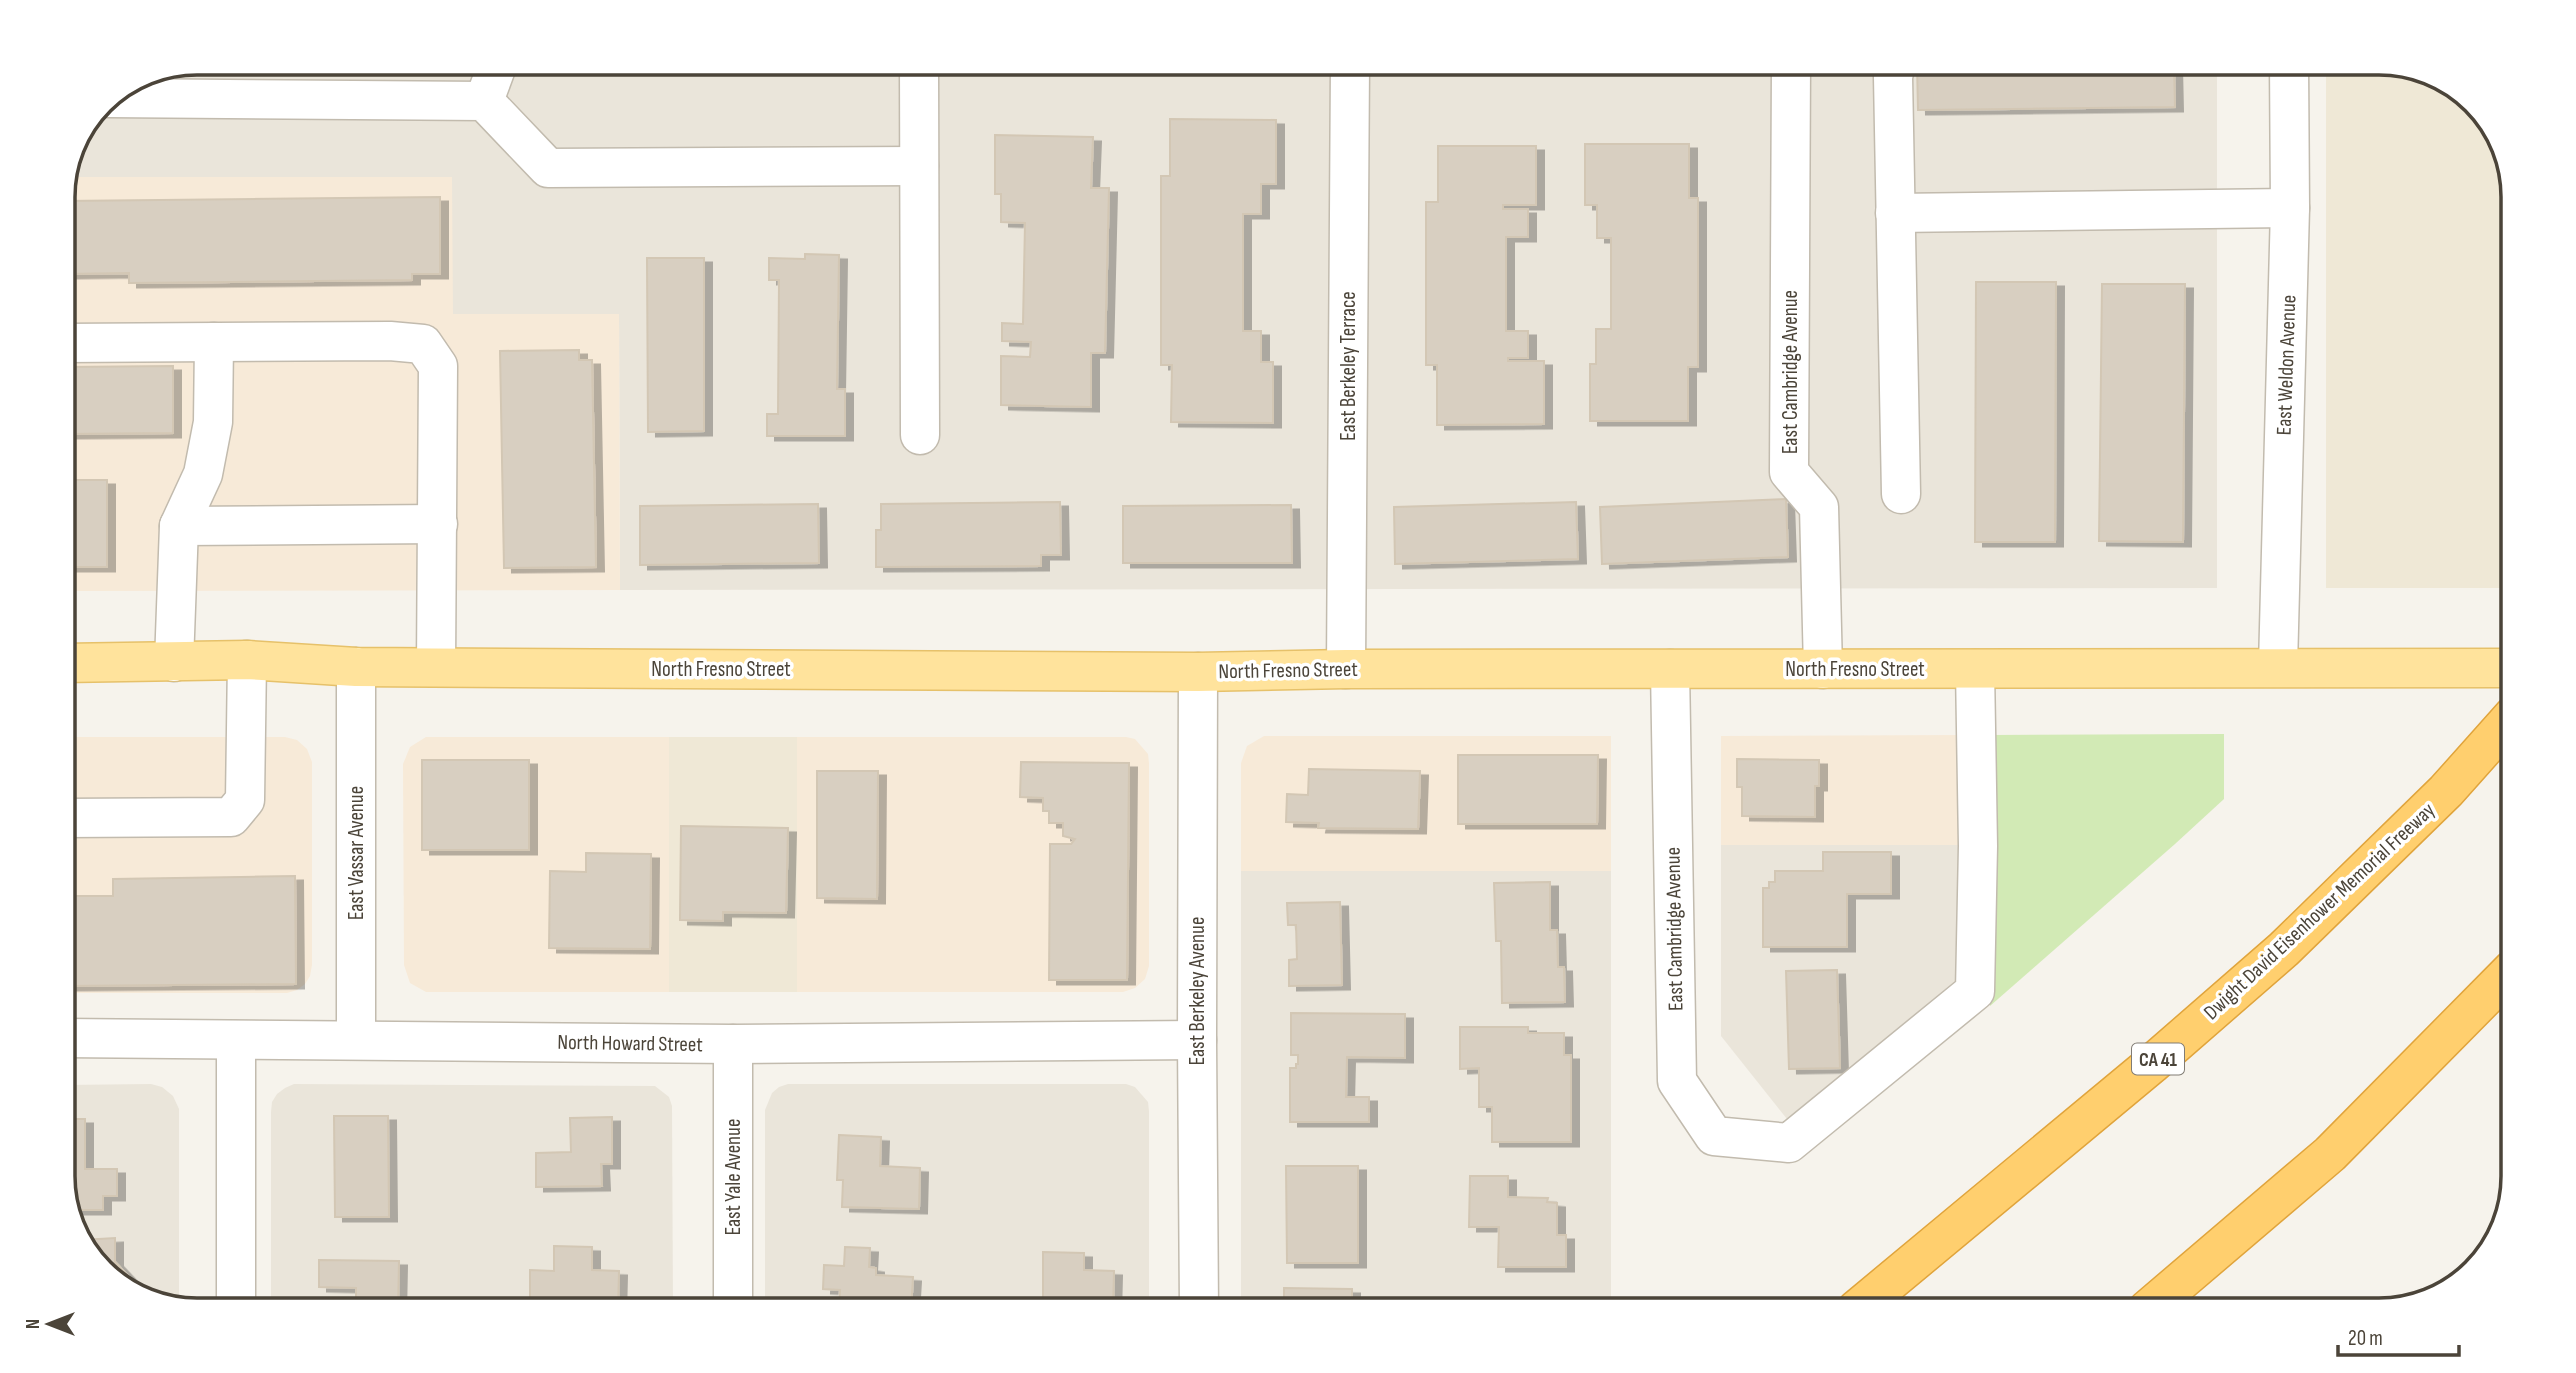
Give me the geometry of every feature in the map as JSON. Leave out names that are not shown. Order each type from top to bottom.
[{"type":"highway","name":"Dwight David Eisenhower Memorial Freeway","points":[[1870,1298],[2152,1064],[2284,949],[2446,791],[2501,730]]},
{"type":"highway","points":[[2161,1298],[2330,1154],[2501,981]]},
{"type":"main road","name":"North Fresno Street","points":[[76,663],[247,660],[356,667],[1198,672],[1346,668],[2500,668]]},
{"type":"street","points":[[484,102],[494,75]]},
{"type":"street","points":[[919,75],[920,435]]},
{"type":"street","name":"East Berkeley Terrace","points":[[1346,668],[1350,75]]},
{"type":"street","name":"East Cambridge Avenue","points":[[1791,75],[1790,472],[1819,507],[1824,669]]},
{"type":"street","points":[[1893,75],[1901,494]]},
{"type":"street","name":"East Weldon Avenue","points":[[2278,666],[2290,208],[2289,75]]},
{"type":"street","points":[[128,98],[484,102],[548,168],[919,166]]},
{"type":"street","points":[[1895,213],[2290,208]]},
{"type":"street","points":[[76,343],[390,341],[423,344],[438,366],[436,667]]},
{"type":"street","points":[[174,662],[179,526],[203,474],[213,422],[214,342]]},
{"type":"street","points":[[179,526],[438,524]]},
{"type":"street","points":[[76,818],[231,817],[244,800],[247,660]]},
{"type":"street","name":"East Vassar Avenue","points":[[356,667],[356,1039]]},
{"type":"street","name":"East Cambridge Avenue","points":[[1670,668],[1677,1081],[1714,1136],[1790,1143],[1975,991],[1978,846],[1975,668]]},
{"type":"street","name":"East Berkeley Avenue","points":[[1198,672],[1196,1040],[1199,1298]]},
{"type":"street","name":"North Howard Street","points":[[76,1038],[733,1044],[1196,1040]]},
{"type":"street","points":[[236,1040],[236,1298]]},
{"type":"street","name":"East Yale Avenue","points":[[733,1044],[733,1298]]},
{"type":"shaded area","points":[[198,75],[2217,75],[2217,588],[620,590],[619,314],[452,314],[77,180],[79,166],[88,143],[101,123],[117,106],[136,92],[174,78]]},
{"type":"shaded area","points":[[2326,75],[2402,78],[2433,88],[2470,117],[2488,143],[2498,174],[2500,588],[2326,588]]},
{"type":"shaded area","points":[[78,177],[452,177],[453,314],[619,314],[620,590],[76,591]]},
{"type":"shaded area","points":[[1962,735],[1961,845],[1721,845],[1721,736]]},
{"type":"shaded area","points":[[1264,736],[1611,736],[1611,871],[1241,871],[1241,763],[1247,746]]},
{"type":"shaded area","points":[[76,737],[285,737],[297,740],[307,749],[312,762],[312,965],[305,984],[287,993],[76,993]]},
{"type":"shaded area","points":[[426,737],[669,737],[669,992],[426,992],[410,983],[404,965],[403,764],[410,747]]},
{"type":"shaded area","points":[[669,737],[797,737],[797,992],[669,992]]},
{"type":"shaded area","points":[[797,737],[1135,739],[1148,754],[1149,763],[1149,966],[1145,979],[1135,988],[1123,992],[797,992]]},
{"type":"shaded area","points":[[1721,845],[1961,845],[1961,983],[1791,1124],[1721,1036]]},
{"type":"shaded area","points":[[1241,871],[1611,871],[1611,1298],[1241,1298]]},
{"type":"shaded area","points":[[151,1084],[162,1087],[173,1096],[179,1109],[179,1296],[143,1285],[130,1277],[106,1256],[88,1230],[82,1215],[76,1183],[76,1085]]},
{"type":"shaded area","points":[[294,1084],[655,1086],[669,1097],[672,1106],[673,1298],[271,1298],[271,1112],[272,1102],[285,1088]]},
{"type":"shaded area","points":[[788,1084],[1126,1084],[1135,1087],[1148,1102],[1149,1111],[1149,1298],[765,1298],[765,1110],[772,1093]]},
{"type":"green space","points":[[2224,734],[2224,799],[1990,1006],[1991,735]]},
{"type":"building","points":[[1917,75],[2174,75],[2175,107],[1918,110]]},
{"type":"building","points":[[1170,119],[1276,120],[1276,184],[1261,184],[1261,214],[1243,214],[1243,331],[1261,331],[1261,362],[1273,362],[1273,423],[1171,422],[1172,365],[1161,365],[1161,176],[1170,176]]},
{"type":"building","points":[[995,135],[1093,137],[1091,188],[1109,188],[1105,353],[1091,353],[1091,407],[1001,405],[1001,356],[1030,357],[1031,342],[1002,341],[1002,323],[1023,324],[1025,223],[1001,222],[1001,194],[995,194]]},
{"type":"building","points":[[1585,144],[1689,144],[1689,198],[1698,198],[1698,367],[1688,367],[1688,421],[1590,421],[1590,364],[1596,364],[1596,329],[1611,329],[1611,238],[1597,238],[1597,205],[1585,205]]},
{"type":"building","points":[[1438,146],[1536,146],[1536,205],[1503,205],[1503,209],[1528,209],[1528,237],[1506,237],[1506,331],[1528,331],[1528,358],[1508,358],[1508,361],[1544,361],[1544,424],[1437,425],[1437,365],[1426,365],[1426,202],[1438,202]]},
{"type":"building","points":[[440,197],[440,274],[412,274],[412,280],[129,283],[129,273],[76,274],[76,201]]},
{"type":"building","points":[[805,254],[839,255],[837,389],[845,389],[845,436],[767,436],[767,414],[778,414],[779,280],[769,280],[769,258],[805,259]]},
{"type":"building","points":[[647,258],[704,258],[704,431],[648,432]]},
{"type":"building","points":[[1976,282],[2056,282],[2055,542],[1975,542]]},
{"type":"building","points":[[2102,284],[2185,284],[2183,542],[2099,541]]},
{"type":"building","points":[[579,350],[579,360],[592,360],[596,567],[504,568],[500,351]]},
{"type":"building","points":[[173,366],[173,433],[76,434],[76,367]]},
{"type":"building","points":[[76,480],[107,480],[107,567],[76,567]]},
{"type":"building","points":[[1786,499],[1788,557],[1602,564],[1600,507]]},
{"type":"building","points":[[1060,502],[1061,555],[1041,555],[1041,566],[876,567],[876,530],[881,530],[881,504]]},
{"type":"building","points":[[1576,502],[1578,559],[1395,564],[1394,507]]},
{"type":"building","points":[[818,504],[819,563],[640,565],[640,506]]},
{"type":"building","points":[[1291,505],[1292,563],[1123,563],[1123,506]]},
{"type":"building","points":[[1458,755],[1598,755],[1597,824],[1458,824]]},
{"type":"building","points":[[1737,759],[1819,760],[1819,786],[1815,786],[1815,817],[1742,816],[1742,787],[1737,787]]},
{"type":"building","points":[[422,760],[529,760],[529,850],[422,850]]},
{"type":"building","points":[[1021,762],[1129,763],[1127,980],[1049,980],[1050,844],[1071,844],[1075,839],[1063,836],[1063,823],[1049,823],[1049,811],[1043,811],[1043,798],[1020,797]]},
{"type":"building","points":[[1309,769],[1420,771],[1418,829],[1318,828],[1319,823],[1286,822],[1287,794],[1308,795]]},
{"type":"building","points":[[817,771],[878,771],[877,899],[817,898]]},
{"type":"building","points":[[681,826],[788,828],[786,913],[723,912],[723,921],[680,920]]},
{"type":"building","points":[[1823,852],[1891,852],[1891,894],[1847,894],[1847,947],[1763,947],[1763,888],[1769,888],[1769,882],[1775,882],[1775,871],[1823,871]]},
{"type":"building","points":[[586,853],[651,854],[650,949],[549,948],[550,871],[586,872]]},
{"type":"building","points":[[295,876],[296,984],[76,986],[76,896],[113,896],[113,879]]},
{"type":"building","points":[[1550,882],[1550,930],[1557,930],[1558,967],[1564,967],[1565,1002],[1502,1003],[1501,941],[1496,941],[1494,883]]},
{"type":"building","points":[[1340,902],[1342,985],[1289,986],[1289,960],[1297,959],[1296,925],[1288,925],[1287,903]]},
{"type":"building","points":[[1837,970],[1840,1068],[1789,1069],[1786,971]]},
{"type":"building","points":[[1291,1013],[1405,1014],[1405,1058],[1347,1057],[1346,1097],[1369,1097],[1369,1122],[1290,1122],[1290,1068],[1296,1068],[1298,1064],[1298,1055],[1291,1055]]},
{"type":"building","points":[[1460,1027],[1528,1027],[1528,1033],[1564,1033],[1564,1055],[1571,1055],[1571,1142],[1492,1142],[1492,1107],[1479,1107],[1479,1068],[1460,1069]]},
{"type":"building","points":[[334,1116],[388,1116],[389,1217],[335,1217]]},
{"type":"building","points":[[612,1117],[612,1164],[601,1164],[602,1186],[536,1187],[536,1153],[571,1152],[570,1118]]},
{"type":"building","points":[[76,1119],[85,1119],[85,1169],[117,1169],[117,1196],[103,1196],[103,1210],[81,1210],[76,1183]]},
{"type":"building","points":[[839,1135],[881,1137],[880,1166],[920,1168],[919,1209],[842,1207],[843,1180],[837,1180]]},
{"type":"building","points":[[1286,1166],[1358,1166],[1358,1263],[1287,1263]]},
{"type":"building","points":[[1470,1176],[1508,1176],[1508,1197],[1548,1198],[1547,1202],[1557,1203],[1557,1235],[1566,1235],[1566,1267],[1498,1267],[1499,1227],[1469,1227]]},
{"type":"building","points":[[115,1238],[115,1262],[127,1275],[106,1256],[94,1239]]},
{"type":"building","points":[[554,1246],[592,1247],[592,1270],[619,1271],[618,1298],[530,1298],[530,1270],[554,1271]]},
{"type":"building","points":[[845,1247],[870,1248],[869,1267],[876,1268],[876,1275],[913,1277],[912,1298],[840,1298],[840,1290],[823,1289],[824,1265],[844,1266]]},
{"type":"building","points":[[1043,1252],[1084,1253],[1084,1270],[1114,1271],[1113,1298],[1043,1298]]},
{"type":"building","points":[[319,1260],[399,1261],[398,1298],[356,1298],[356,1288],[319,1287]]},
{"type":"building","points":[[1284,1288],[1352,1289],[1352,1298],[1284,1298]]}]
